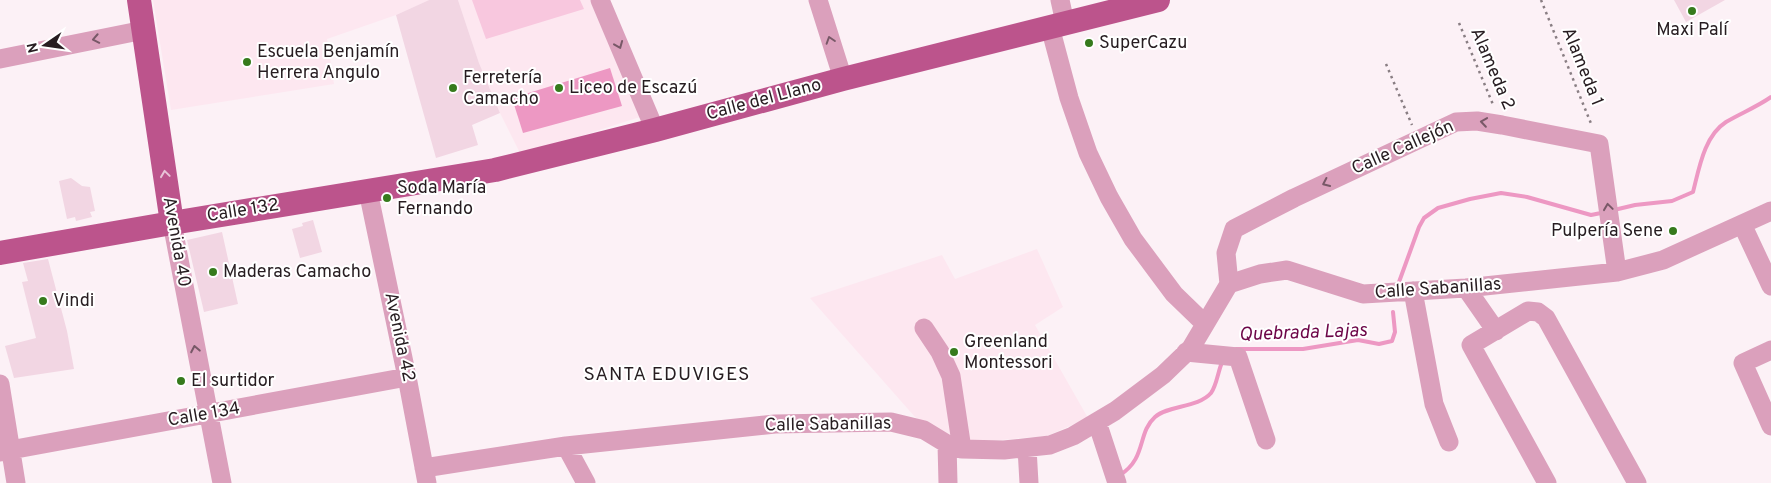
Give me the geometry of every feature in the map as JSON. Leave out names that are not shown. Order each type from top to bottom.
[{"type":"main road","name":"Avenida 40","points":[[139,0],[172,223]]},
{"type":"main road","name":"Calle del Llano","points":[[368,191],[496,170],[655,130],[843,79],[1157,0]]},
{"type":"main road","name":"Calle 132","points":[[0,253],[368,191]]},
{"type":"street","points":[[600,0],[655,130]]},
{"type":"street","points":[[818,0],[843,79]]},
{"type":"street","points":[[1060,0],[1058,25],[1069,98],[1088,153],[1133,239],[1174,294],[1205,324]]},
{"type":"street","points":[[0,59],[144,30]]},
{"type":"street","name":"Calle Callejón","points":[[1229,284],[1226,253],[1234,229],[1294,198],[1456,122],[1477,121],[1599,144]]},
{"type":"street","points":[[1599,144],[1617,272]]},
{"type":"street","name":"Avenida 42","points":[[368,191],[407,377],[425,475]]},
{"type":"street","name":"Calle Sabanillas","points":[[1229,284],[1260,274],[1287,270],[1363,294],[1466,288],[1617,272],[1663,260],[1771,211]]},
{"type":"street","name":"Avenida 40","points":[[172,223],[222,483]]},
{"type":"street","points":[[1742,224],[1771,286]]},
{"type":"street","points":[[955,447],[1027,448],[1050,445],[1073,436],[1097,422],[1163,375],[1191,348],[1229,284]]},
{"type":"street","points":[[1466,288],[1496,331]]},
{"type":"street","points":[[1413,291],[1434,404],[1449,442]]},
{"type":"street","points":[[1547,483],[1471,346],[1528,311],[1538,312],[1546,318],[1637,483]]},
{"type":"street","points":[[924,328],[940,352],[951,376],[955,447],[948,483]]},
{"type":"street","points":[[1771,350],[1743,363],[1771,426]]},
{"type":"street","points":[[1186,352],[1238,357],[1266,440]]},
{"type":"street","name":"Calle 134","points":[[5,451],[407,377]]},
{"type":"street","points":[[0,384],[5,451],[16,483]]},
{"type":"street","name":"Calle Sabanillas","points":[[425,475],[566,446],[775,424],[891,422],[924,430],[955,447]]},
{"type":"street","points":[[1097,422],[1114,476]]},
{"type":"street","points":[[566,446],[586,483]]},
{"type":"street","points":[[1027,448],[1029,483]]},
{"type":"path","name":"Alameda 1","points":[[1541,0],[1599,144]]},
{"type":"path","name":"Alameda 2","points":[[1459,23],[1502,125]]},
{"type":"path","points":[[1386,64],[1418,140]]},
{"type":"shaded area","name":"Escuela Benjamín Herrera Angulo","points":[[153,0],[429,0],[396,15],[327,39],[334,84],[171,110]]},
{"type":"shaded area","name":"Liceo de Escazú","points":[[458,0],[590,0],[640,117],[521,155],[500,113],[479,63]]},
{"type":"shaded area","points":[[472,0],[580,0],[584,9],[486,39]]},
{"type":"shaded area","points":[[610,68],[622,106],[523,133],[512,98]]},
{"type":"shaded area","name":"Greenland Montessori","points":[[1037,249],[1063,307],[1035,325],[1088,418],[1047,436],[975,442],[936,432],[915,417],[810,298],[942,255],[955,279]]},
{"type":"building","name":"Ferretería Camacho","points":[[429,0],[458,0],[479,63],[500,113],[472,125],[478,145],[436,158],[396,15]]},
{"type":"building","name":"Maxi Palí","points":[[1674,0],[1725,0],[1686,22]]},
{"type":"building","points":[[71,178],[82,186],[90,187],[95,211],[90,212],[92,217],[76,221],[75,217],[67,219],[59,181]]},
{"type":"building","points":[[313,220],[322,252],[300,258],[292,229],[303,226],[302,223]]},
{"type":"building","name":"Maderas Camacho","points":[[222,232],[238,304],[204,312],[187,240]]},
{"type":"building","points":[[48,259],[67,331],[74,369],[14,378],[5,346],[36,338],[22,282],[28,281],[23,263]]},
{"type":"waterway","name":"Quebrada Lajas","points":[[1614,210],[1635,205],[1672,201],[1693,192],[1700,163],[1712,136],[1726,122],[1771,97]]},
{"type":"waterway","name":"Quebrada Lajas","points":[[1399,282],[1419,227],[1424,218],[1438,208],[1501,193],[1527,197],[1591,215],[1601,213]]},
{"type":"waterway","name":"Quebrada Lajas","points":[[1236,349],[1303,349],[1358,340],[1379,344],[1392,341],[1395,332],[1393,312]]},
{"type":"waterway","name":"Quebrada Lajas","points":[[1120,475],[1134,461],[1149,423],[1167,410],[1199,401],[1211,393],[1223,360]]},
{"type":"place","name":"Maxi Palí","points":[[1692,11]]},
{"type":"place","name":"SuperCazu","points":[[1089,43]]},
{"type":"place","name":"Escuela Benjamín Herrera Angulo","points":[[247,62]]},
{"type":"place","name":"Ferretería Camacho","points":[[453,88]]},
{"type":"place","name":"Liceo de Escazú","points":[[559,88]]},
{"type":"place","name":"Soda María Fernando","points":[[387,198]]},
{"type":"place","name":"Pulpería Sene","points":[[1673,231]]},
{"type":"place","name":"Maderas Camacho","points":[[213,272]]},
{"type":"place","name":"Vindi","points":[[43,301]]},
{"type":"place","name":"Greenland Montessori","points":[[954,352]]},
{"type":"place","name":"El surtidor","points":[[181,381]]},
{"type":"district","name":"SANTA EDUVIGES","points":[[667,375]]}]
